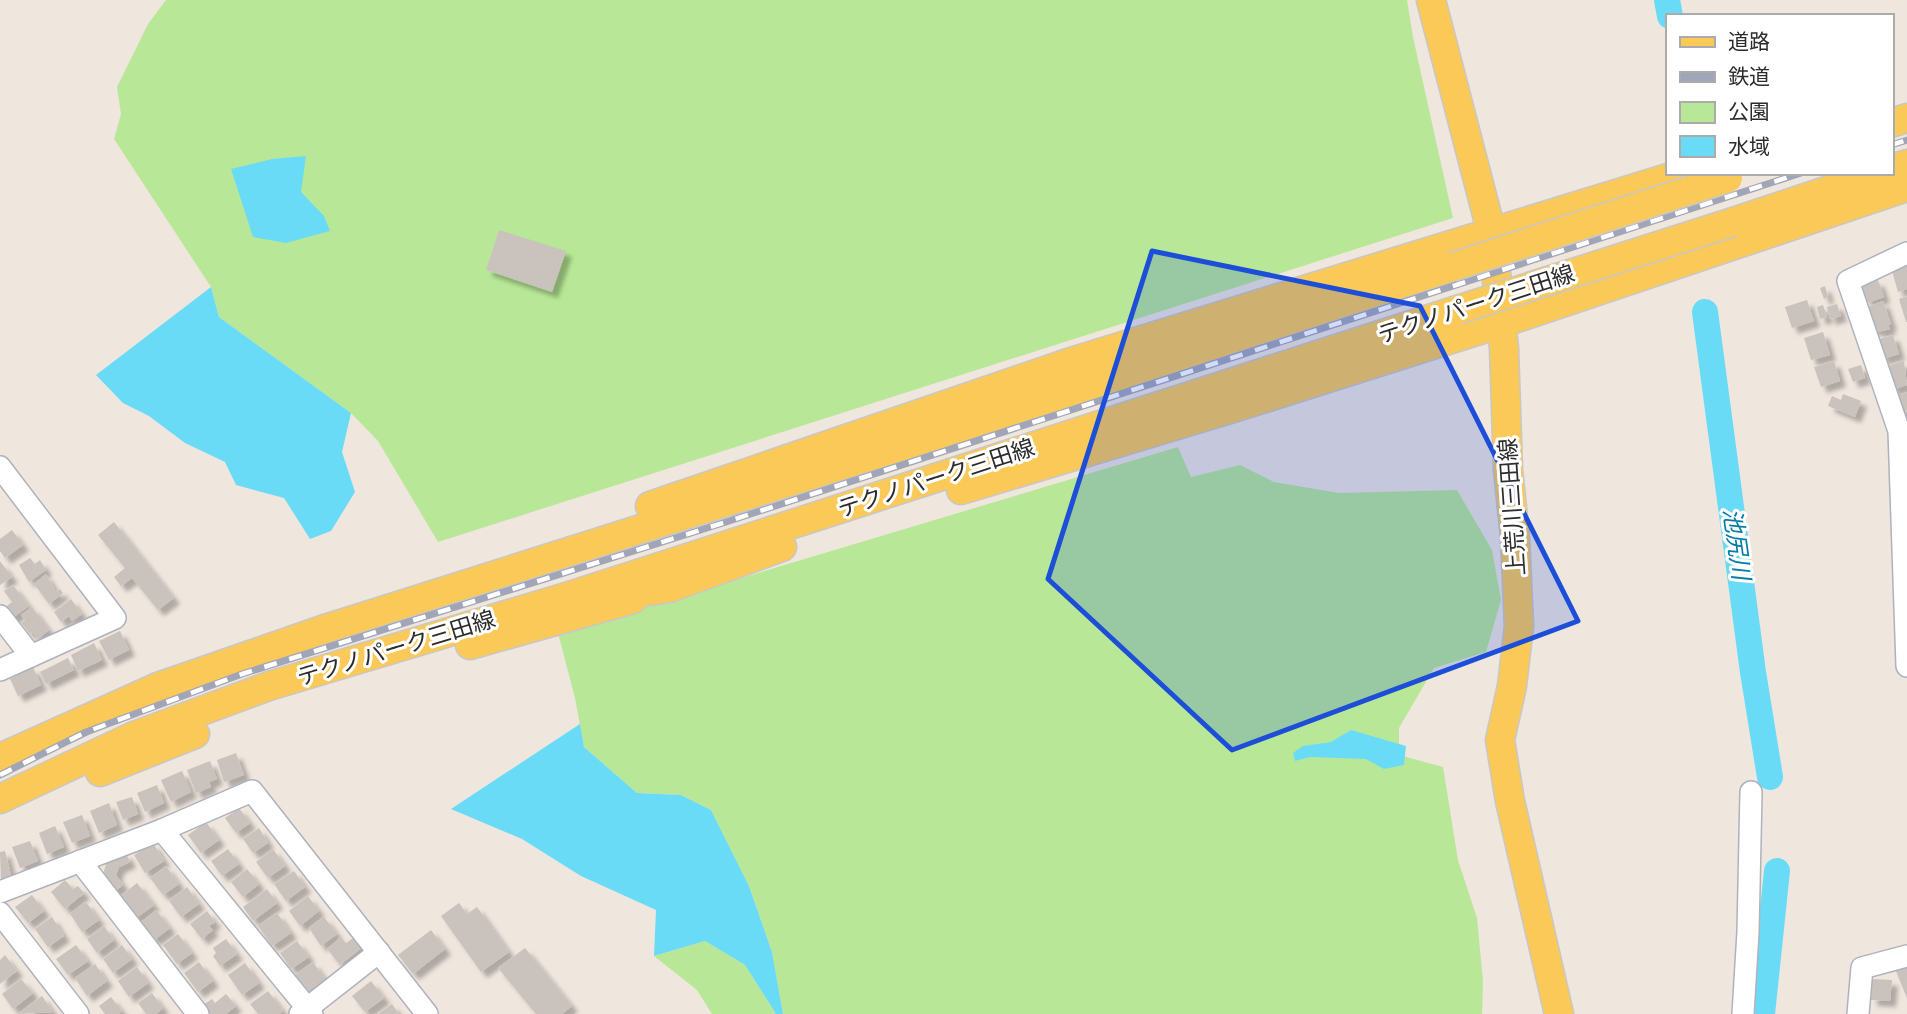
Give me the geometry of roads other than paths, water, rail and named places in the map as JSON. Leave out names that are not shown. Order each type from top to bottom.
[{"type":"main road","name":"上荒川三田線","points":[[1431,0],[1492,234],[1502,323],[1508,470],[1515,537],[1519,626],[1512,686],[1500,740],[1510,801],[1559,1014]]},
{"type":"main road","points":[[371,614],[565,537],[1074,361],[1678,175]]},
{"type":"main road","name":"テクノパーク三田線","points":[[0,799],[134,736],[269,686],[566,597],[1874,175]]},
{"type":"main road","name":"テクノパーク三田線","points":[[0,758],[158,687],[371,614],[944,433],[1735,176]]},
{"type":"main road","points":[[0,816],[146,752],[321,685],[560,621],[669,588],[817,534],[1227,410],[1502,323],[1907,187]]},
{"type":"main road","points":[[0,741],[156,673],[270,629],[480,559],[565,537]]},
{"type":"main road","points":[[566,597],[603,599],[669,588]]},
{"type":"street","points":[[1907,253],[1848,281],[1899,431],[1904,488],[1907,666]]},
{"type":"street","points":[[0,467],[115,618],[0,670]]},
{"type":"street","points":[[0,616],[31,656]]},
{"type":"street","points":[[0,892],[162,830],[252,791],[427,1014]]},
{"type":"street","points":[[1743,1014],[1751,792]]},
{"type":"street","points":[[162,830],[307,1012],[379,952]]},
{"type":"street","points":[[80,861],[198,1014]]},
{"type":"street","points":[[0,914],[78,1014]]},
{"type":"street","points":[[1858,1014],[1862,968],[1907,956]]},
{"type":"water","points":[[306,156],[301,192],[324,216],[330,231],[286,243],[253,237],[231,169],[272,159]]},
{"type":"water","points":[[211,287],[219,317],[351,413],[342,452],[355,492],[331,531],[310,539],[284,498],[236,485],[225,462],[185,443],[149,416],[123,403],[96,375]]},
{"type":"water","points":[[580,724],[584,747],[637,793],[681,795],[711,810],[749,886],[772,952],[783,1014],[776,1014],[745,965],[705,941],[654,956],[656,910],[581,876],[522,839],[451,809]]},
{"type":"water","points":[[1351,730],[1406,746],[1404,765],[1384,769],[1366,759],[1310,757],[1295,761],[1293,753],[1303,746],[1331,742]]},
{"type":"waterway","name":"池尻川","points":[[1667,0],[1670,14]]},
{"type":"waterway","name":"池尻川","points":[[1705,312],[1753,672],[1770,777]]},
{"type":"waterway","name":"池尻川","points":[[1762,1014],[1777,871]]},
{"type":"railway","points":[[1893,144],[1907,140]]},
{"type":"railway","points":[[0,775],[86,732],[242,674],[726,522],[1795,175]]}]
